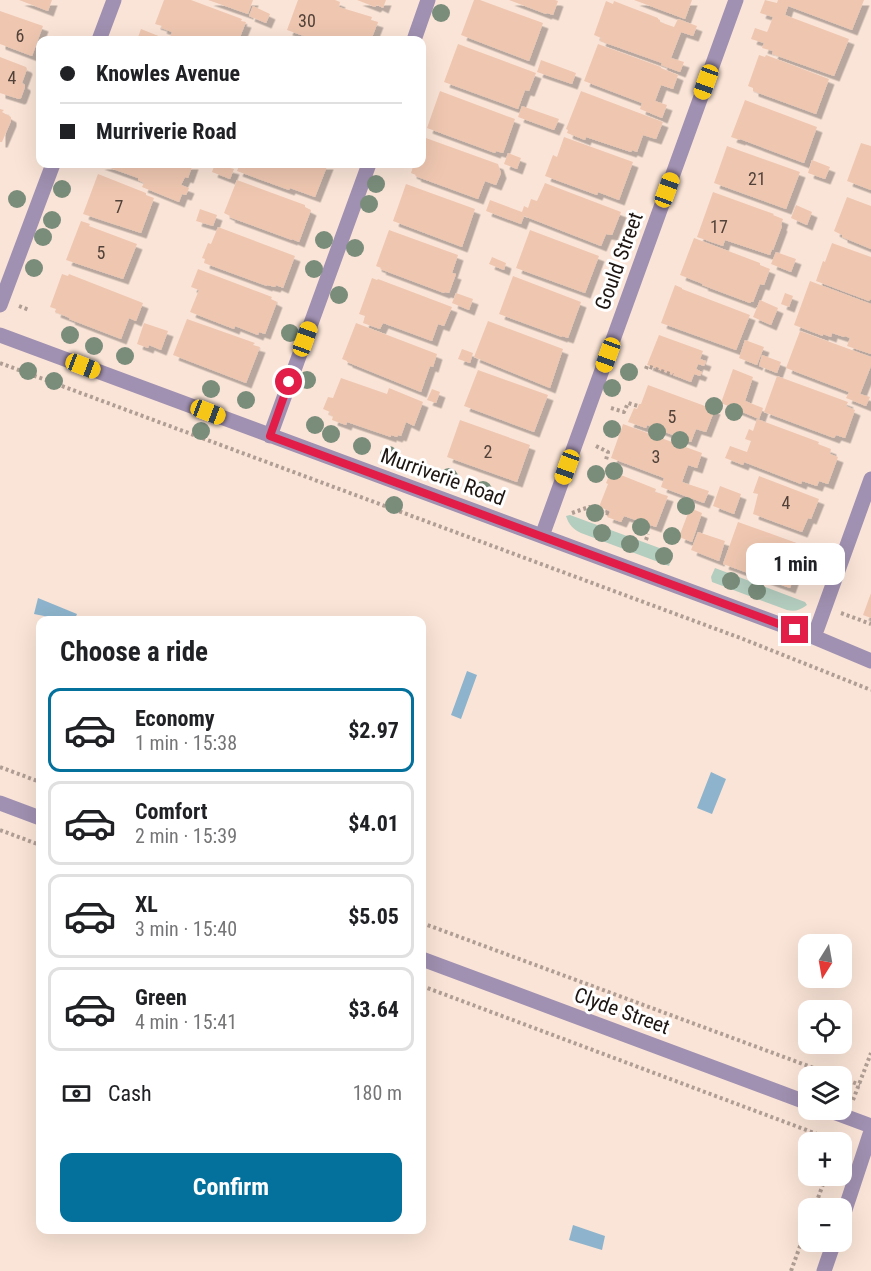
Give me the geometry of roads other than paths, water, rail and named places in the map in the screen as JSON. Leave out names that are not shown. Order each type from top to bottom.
[{"type":"street","points":[[100,36],[114,0]]},
{"type":"street","points":[[415,36],[428,0]]},
{"type":"street","name":"Gould Street","points":[[542,536],[736,0]]},
{"type":"street","points":[[0,305],[51,168]]},
{"type":"street","points":[[270,436],[368,168]]},
{"type":"street","name":"Murriverie Road","points":[[0,335],[814,637],[871,661]]},
{"type":"street","points":[[814,637],[871,479]]},
{"type":"street","points":[[0,803],[36,816]]},
{"type":"street","name":"Clyde Street","points":[[426,960],[798,1099]]},
{"type":"street","points":[[852,1119],[871,1126]]},
{"type":"street","points":[[849,1198],[871,1131]]},
{"type":"street","points":[[824,1271],[831,1252]]},
{"type":"water","points":[[38,598],[77,614],[76,616],[44,616],[34,614]]},
{"type":"water","points":[[467,671],[477,675],[461,719],[451,715]]},
{"type":"water","points":[[711,772],[726,779],[712,814],[697,808]]},
{"type":"water","points":[[573,1225],[605,1236],[602,1250],[569,1240]]}]
